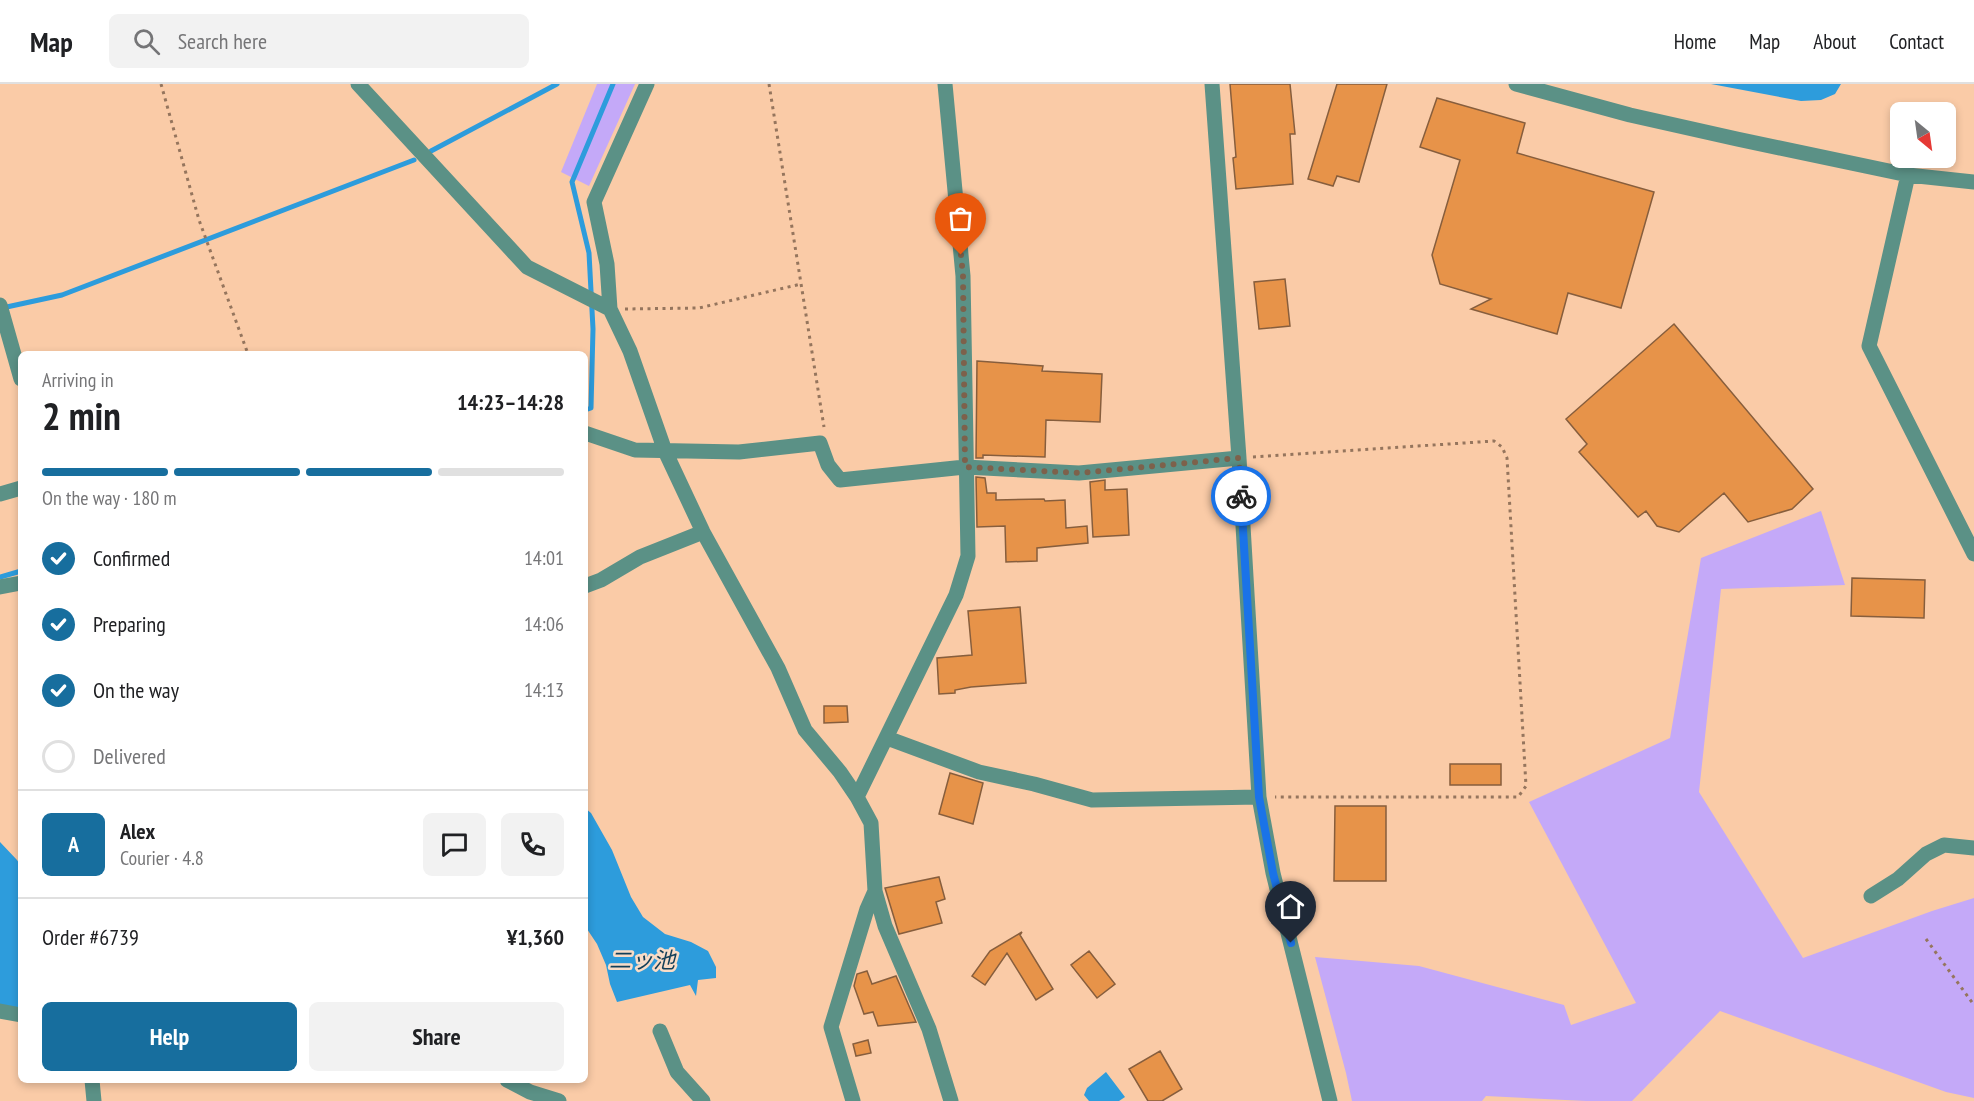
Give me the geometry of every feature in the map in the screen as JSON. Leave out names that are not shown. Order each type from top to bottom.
[{"type":"street","points":[[358,84],[527,267],[610,309]]},
{"type":"street","points":[[647,84],[594,202],[607,264],[610,309],[630,351],[665,451],[703,532],[778,668],[805,730],[840,772],[871,823],[875,891],[885,926],[929,1029],[951,1101]]},
{"type":"street","points":[[857,797],[956,595],[968,556],[963,276],[945,84]]},
{"type":"street","points":[[1212,84],[1239,458],[1259,797],[1273,873],[1330,1101]]},
{"type":"street","points":[[1516,84],[1630,114],[1908,175],[1974,182]]},
{"type":"street","points":[[1908,175],[1869,346],[1974,554]]},
{"type":"street","points":[[1,314],[18,369]]},
{"type":"street","points":[[588,434],[635,450],[739,452],[820,443],[828,465],[840,480],[965,467],[1080,473],[1239,458]]},
{"type":"street","points":[[0,494],[18,489]]},
{"type":"street","points":[[588,585],[601,580],[640,557],[703,532]]},
{"type":"street","points":[[0,587],[18,584]]},
{"type":"street","points":[[887,738],[979,772],[1092,800],[1259,797]]},
{"type":"street","points":[[1871,897],[1898,879],[1926,854],[1944,846],[1974,848]]},
{"type":"street","points":[[853,1101],[831,1027],[867,909],[875,891]]},
{"type":"street","points":[[0,1011],[18,1014]]},
{"type":"street","points":[[660,1031],[677,1072],[703,1101]]},
{"type":"street","points":[[92,1083],[94,1101]]},
{"type":"street","points":[[513,1083],[530,1092],[559,1101]]},
{"type":"path","points":[[161,84],[199,220],[247,351]]},
{"type":"path","points":[[769,84],[825,433],[820,443]]},
{"type":"path","points":[[610,309],[699,308],[801,284]]},
{"type":"path","points":[[1239,458],[1494,441],[1502,447],[1508,458],[1526,786],[1518,797],[1259,797]]},
{"type":"path","points":[[1926,939],[1974,1005]]},
{"type":"shaded area","points":[[597,84],[635,84],[589,186],[561,172]]},
{"type":"shaded area","points":[[1821,511],[1845,585],[1721,589],[1699,792],[1803,958],[1974,898],[1974,1098],[1946,1092],[1720,1011],[1632,1101],[1486,1096],[1482,1101],[1352,1101],[1315,957],[1419,966],[1564,1005],[1571,1025],[1636,1003],[1529,802],[1670,738],[1701,558]]},
{"type":"water","points":[[1711,84],[1841,84],[1835,94],[1821,100],[1801,101]]},
{"type":"water","name":"二ッ池","points":[[588,810],[612,850],[631,897],[643,917],[665,934],[691,942],[708,951],[716,967],[716,978],[698,980],[696,996],[690,985],[617,1002],[597,944],[588,930]]},
{"type":"water","points":[[0,842],[18,862],[18,1008],[0,1005]]},
{"type":"water","points":[[1106,1072],[1125,1097],[1119,1101],[1089,1101],[1084,1095],[1087,1088]]},
{"type":"building","points":[[1230,84],[1290,84],[1295,134],[1290,134],[1293,184],[1236,189],[1233,158],[1236,157]]},
{"type":"building","points":[[1337,84],[1387,84],[1359,182],[1337,176],[1333,186],[1308,179]]},
{"type":"building","points":[[1437,98],[1525,123],[1517,153],[1654,192],[1621,308],[1568,293],[1557,334],[1471,309],[1491,299],[1440,284],[1432,255],[1460,160],[1420,147]]},
{"type":"building","points":[[1285,279],[1290,326],[1259,329],[1254,282]]},
{"type":"building","points":[[1674,324],[1813,489],[1792,509],[1748,522],[1724,493],[1679,532],[1657,526],[1646,511],[1638,517],[1579,452],[1587,444],[1566,419]]},
{"type":"building","points":[[977,361],[1043,366],[1042,371],[1102,374],[1100,422],[1046,420],[1045,457],[983,455],[983,458],[976,458]]},
{"type":"building","points":[[976,477],[985,478],[987,493],[996,493],[996,500],[1065,500],[1066,528],[1087,526],[1088,543],[1037,548],[1037,561],[1006,562],[1005,526],[977,527]]},
{"type":"building","points":[[1105,480],[1105,490],[1127,489],[1129,535],[1093,537],[1090,482]]},
{"type":"building","points":[[1852,578],[1925,580],[1924,618],[1851,616]]},
{"type":"building","points":[[1020,607],[1026,683],[971,687],[955,690],[955,693],[939,694],[937,658],[972,655],[968,611]]},
{"type":"building","points":[[824,706],[847,706],[848,722],[824,723]]},
{"type":"building","points":[[1450,764],[1501,764],[1501,785],[1450,785]]},
{"type":"building","points":[[950,773],[983,783],[973,824],[939,814]]},
{"type":"building","points":[[1335,806],[1386,806],[1386,881],[1334,881]]},
{"type":"building","points":[[939,877],[945,899],[936,902],[942,923],[899,934],[885,888]]},
{"type":"building","points":[[1022,932],[1020,935],[1053,989],[1036,1000],[1007,953],[985,985],[972,976],[990,951]]},
{"type":"building","points":[[1089,951],[1115,984],[1097,998],[1071,965]]},
{"type":"building","points":[[867,971],[872,984],[896,976],[916,1022],[878,1026],[873,1012],[864,1014],[854,986],[857,974]]},
{"type":"building","points":[[868,1040],[871,1053],[856,1056],[853,1044]]},
{"type":"building","points":[[1160,1051],[1182,1089],[1162,1101],[1148,1101],[1129,1069]]},
{"type":"waterway","points":[[431,151],[557,84]]},
{"type":"waterway","points":[[588,409],[591,408],[593,329],[589,253],[572,182],[613,84]]},
{"type":"waterway","points":[[2,308],[62,295],[414,160]]},
{"type":"waterway","points":[[0,577],[18,572]]},
{"type":"way so far","points":[[961,255],[965,467],[1080,473],[1239,458],[1241,496]]},
{"type":"route","points":[[1241,496],[1259,797],[1273,873],[1291,943]]}]
